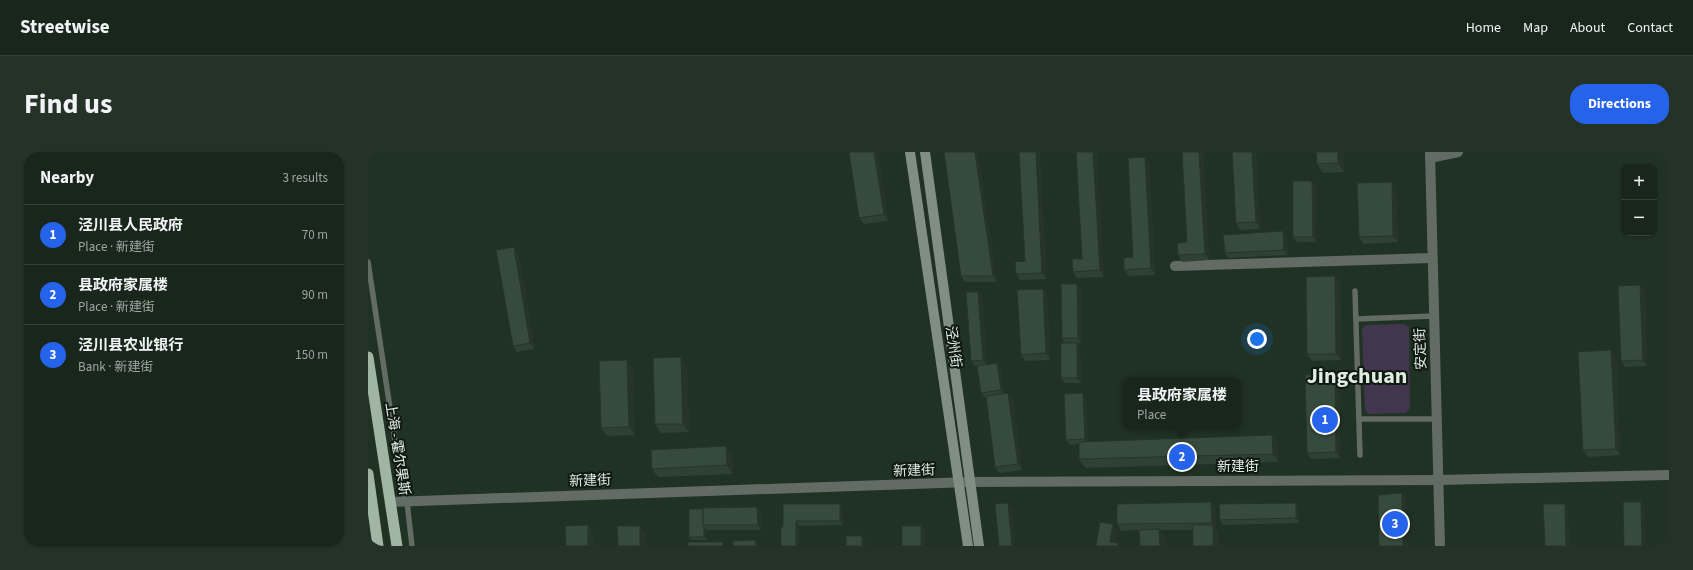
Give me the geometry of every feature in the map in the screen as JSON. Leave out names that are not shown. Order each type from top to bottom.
[{"type":"highway","name":"上海 - 霍尔果斯","points":[[368,357],[397,546]]},
{"type":"highway","points":[[368,474],[378,546]]},
{"type":"main road","name":"泾州街","points":[[910,152],[968,546]]},
{"type":"main road","name":"泾州街","points":[[925,152],[979,546]]},
{"type":"street","points":[[1430,155],[1458,152]]},
{"type":"street","name":"安定街","points":[[1430,155],[1440,546]]},
{"type":"street","points":[[1175,266],[1432,258]]},
{"type":"street","name":"新建街","points":[[390,502],[970,482],[1439,480],[1669,475]]},
{"type":"lane","points":[[368,262],[399,468],[407,502],[412,546]]},
{"type":"lane","points":[[1355,291],[1360,455]]},
{"type":"lane","points":[[1356,319],[1434,316]]},
{"type":"lane","points":[[1359,419],[1437,419]]},
{"type":"shaded area","points":[[1404,324],[1409,327],[1410,408],[1406,413],[1368,414],[1365,410],[1362,329],[1366,325]]},
{"type":"building","points":[[849,152],[874,152],[884,214],[859,218]]},
{"type":"building","points":[[944,152],[975,152],[993,276],[961,276]]},
{"type":"building","points":[[1019,152],[1036,152],[1042,273],[1016,274],[1015,262],[1025,261]]},
{"type":"building","points":[[1076,152],[1093,152],[1100,270],[1073,272],[1072,259],[1082,259]]},
{"type":"building","points":[[1182,152],[1199,152],[1205,254],[1178,255],[1177,243],[1187,242]]},
{"type":"building","points":[[1232,152],[1252,152],[1256,222],[1236,223]]},
{"type":"building","points":[[1316,152],[1338,152],[1338,163],[1317,164]]},
{"type":"building","points":[[1145,157],[1151,268],[1124,270],[1124,258],[1133,257],[1128,158]]},
{"type":"building","points":[[1293,181],[1312,181],[1313,237],[1293,237]]},
{"type":"building","points":[[1392,182],[1393,236],[1359,237],[1357,183]]},
{"type":"building","points":[[1283,231],[1284,250],[1225,253],[1223,235]]},
{"type":"building","points":[[514,247],[530,343],[513,346],[496,250]]},
{"type":"building","points":[[1335,276],[1336,354],[1307,354],[1306,277]]},
{"type":"building","points":[[1061,284],[1077,284],[1078,338],[1062,338]]},
{"type":"building","points":[[1640,285],[1643,360],[1621,361],[1618,286]]},
{"type":"building","points":[[1043,289],[1046,353],[1021,355],[1017,290]]},
{"type":"building","points":[[966,292],[978,292],[983,360],[971,361]]},
{"type":"building","points":[[1061,343],[1077,343],[1077,378],[1061,378]]},
{"type":"building","points":[[1611,350],[1616,449],[1583,450],[1578,352]]},
{"type":"building","points":[[681,357],[683,424],[655,424],[653,358]]},
{"type":"building","points":[[627,360],[629,427],[601,428],[599,361]]},
{"type":"building","points":[[997,363],[1001,390],[981,393],[977,366]]},
{"type":"building","points":[[1335,374],[1336,452],[1307,453],[1305,375]]},
{"type":"building","points":[[1008,393],[1018,464],[995,467],[986,396]]},
{"type":"building","points":[[1083,393],[1085,439],[1066,440],[1064,394]]},
{"type":"building","points":[[1272,435],[1273,454],[1079,459],[1079,442]]},
{"type":"building","points":[[726,446],[727,465],[652,469],[651,450]]},
{"type":"building","points":[[1402,493],[1403,546],[1379,546],[1378,495]]},
{"type":"building","points":[[1211,502],[1212,523],[1117,524],[1117,504]]},
{"type":"building","points":[[1623,502],[1641,502],[1642,546],[1624,546]]},
{"type":"building","points":[[1008,503],[1012,546],[999,546],[995,504]]},
{"type":"building","points":[[1296,503],[1296,518],[1220,520],[1219,504]]},
{"type":"building","points":[[783,504],[840,504],[840,521],[796,521],[796,546],[781,546]]},
{"type":"building","points":[[1543,504],[1565,504],[1566,546],[1545,546]]},
{"type":"building","points":[[757,507],[758,525],[703,525],[703,508]]},
{"type":"building","points":[[689,509],[703,509],[704,537],[689,537]]},
{"type":"building","points":[[1100,522],[1113,524],[1110,542],[1118,543],[1118,546],[1096,546]]},
{"type":"building","points":[[588,525],[588,546],[566,546],[565,526]]},
{"type":"building","points":[[1193,525],[1213,525],[1213,546],[1193,546]]},
{"type":"building","points":[[617,526],[640,526],[640,546],[618,546]]},
{"type":"building","points":[[902,526],[921,526],[921,546],[902,546]]},
{"type":"building","points":[[1159,529],[1160,546],[1140,546],[1139,530]]},
{"type":"building","points":[[846,536],[862,536],[862,546],[846,546]]},
{"type":"building","points":[[755,540],[756,546],[733,546],[733,541]]},
{"type":"building","points":[[688,542],[723,542],[723,546],[688,546]]},
{"type":"place","name":"泾川县人民政府","points":[[1325,420]]},
{"type":"place","name":"县政府家属楼","points":[[1182,457]]},
{"type":"place","name":"泾川县农业银行","points":[[1395,524]]},
{"type":"district","name":"Jingchuan","points":[[1357,376]]}]
